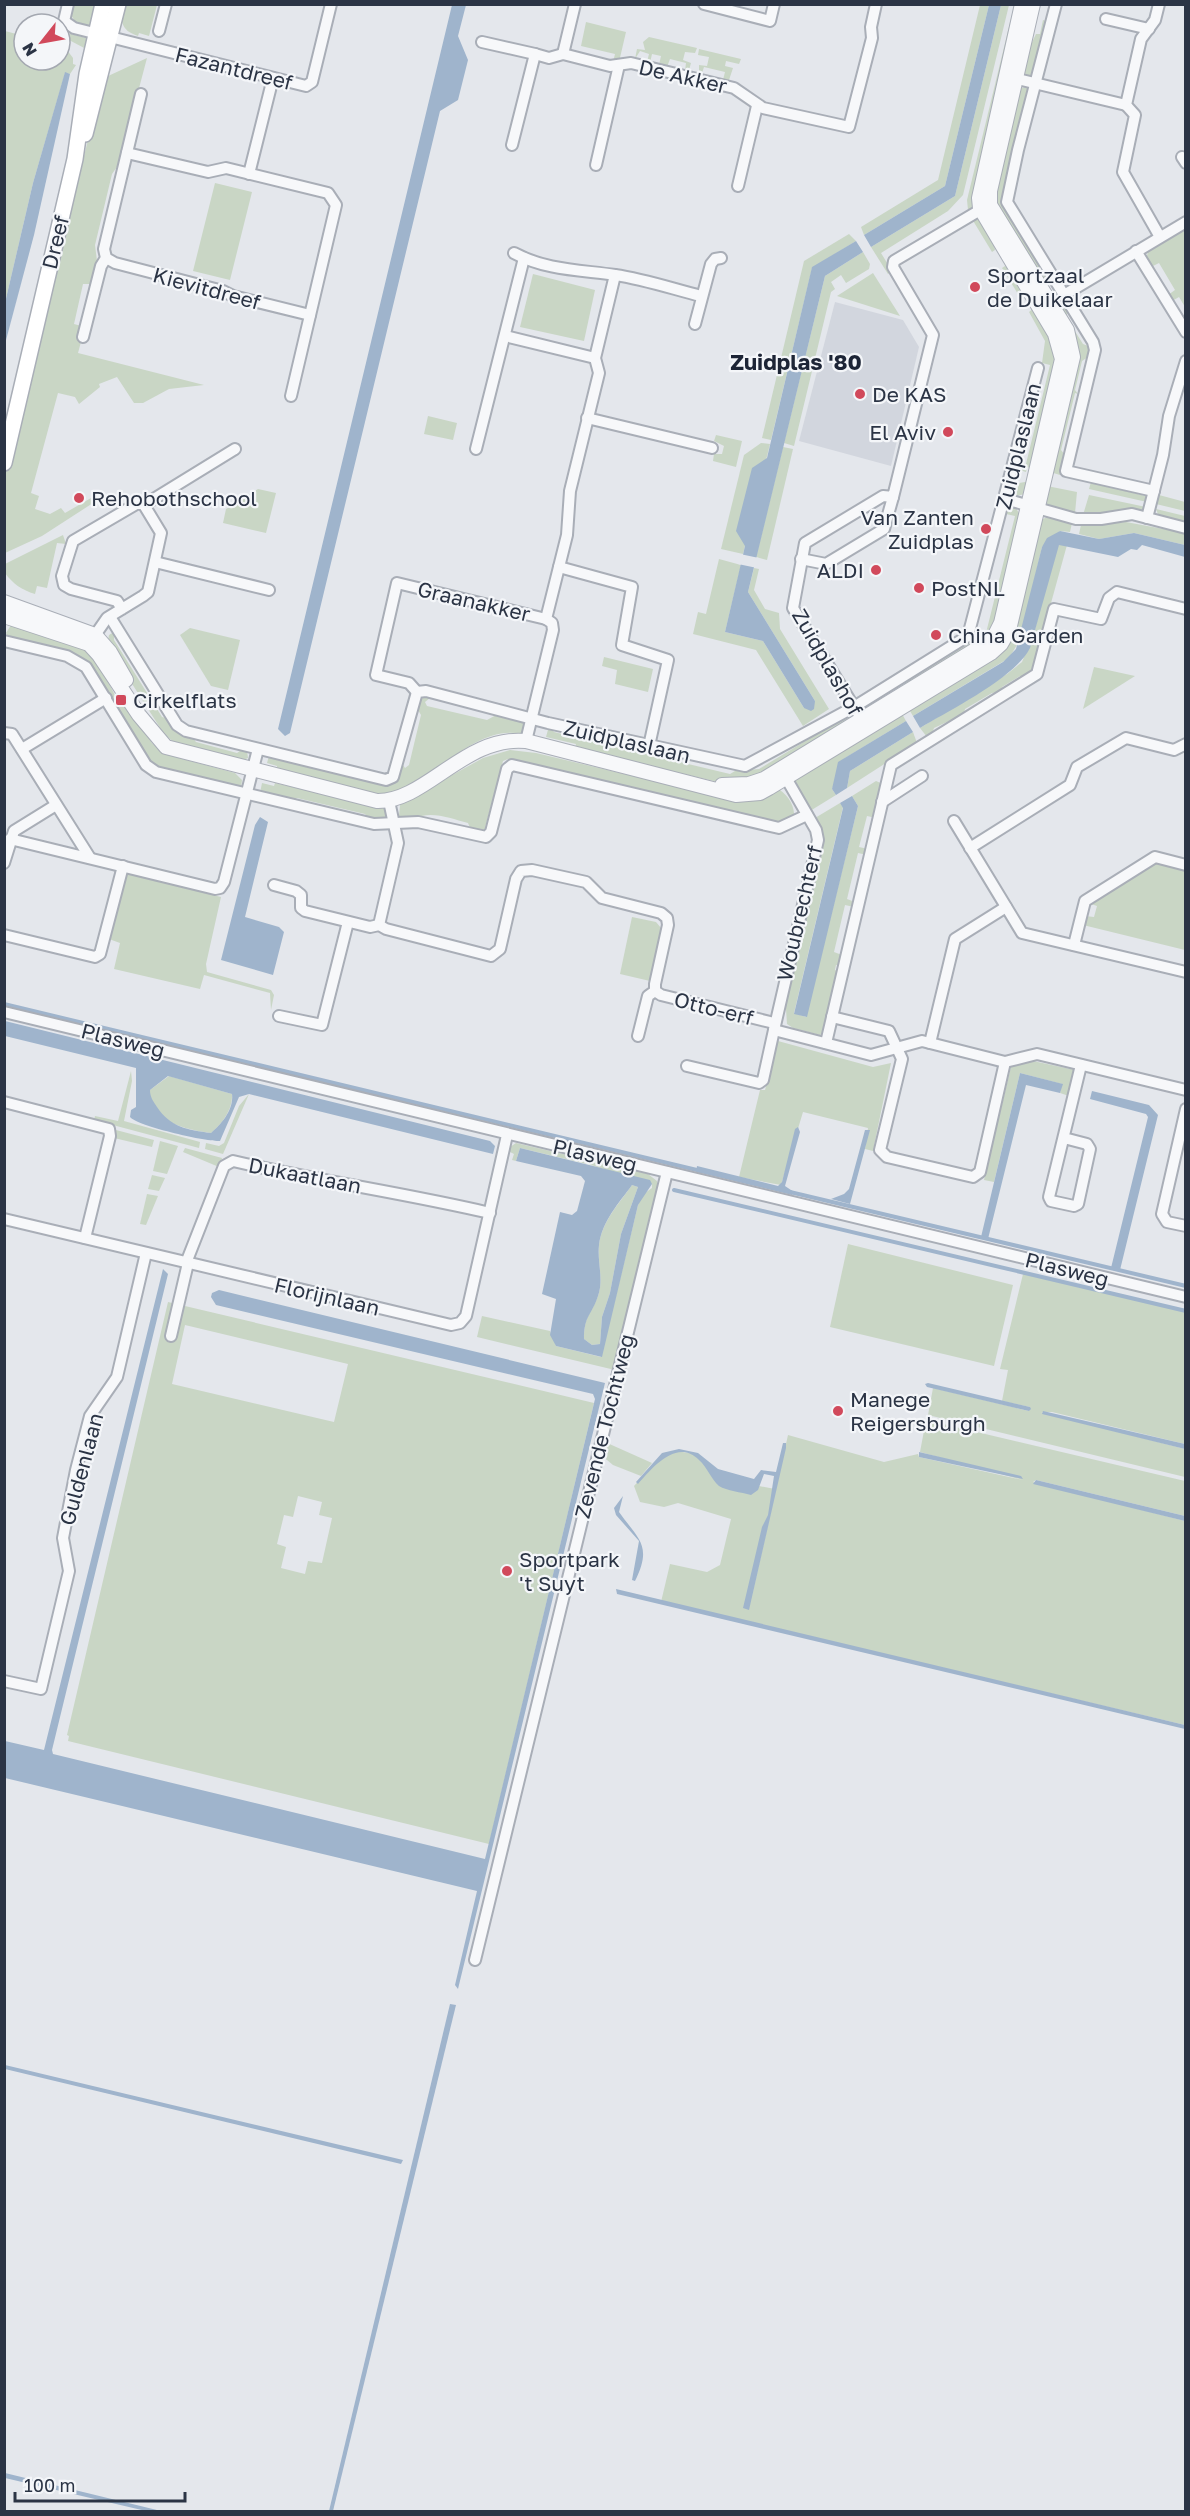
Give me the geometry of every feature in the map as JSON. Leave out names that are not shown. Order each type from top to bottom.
[{"type":"main road","name":"Dreef","points":[[4,463],[75,159],[86,132],[104,36],[103,4]]},
{"type":"main road","name":"Dreef","points":[[104,36],[118,4]]},
{"type":"main road","name":"Dreef","points":[[4,420],[35,325]]},
{"type":"street","name":"Fazantdreef","points":[[68,4],[65,24],[104,36],[306,86],[312,81],[331,4]]},
{"type":"street","points":[[159,31],[166,4]]},
{"type":"street","points":[[563,54],[575,4]]},
{"type":"street","points":[[704,4],[770,21],[774,4]]},
{"type":"street","name":"De Akker","points":[[482,42],[549,58],[563,54],[610,66],[631,63],[734,88],[758,106],[849,128],[872,38],[871,27],[876,4]]},
{"type":"street","points":[[1011,78],[1022,4]]},
{"type":"street","points":[[801,559],[826,564],[884,529],[933,335],[897,275],[893,267],[894,261],[985,207],[979,198],[1033,4]]},
{"type":"street","points":[[1056,4],[1007,202],[1093,342],[1095,350],[1066,471],[1154,491]]},
{"type":"street","points":[[1126,105],[1141,39],[1155,20],[1159,4]]},
{"type":"street","points":[[1106,19],[1149,29]]},
{"type":"street","points":[[512,145],[535,54]]},
{"type":"street","points":[[596,165],[619,65]]},
{"type":"street","points":[[249,174],[273,78]]},
{"type":"street","points":[[1011,78],[1126,105],[1135,115],[1123,172],[1160,237]]},
{"type":"street","points":[[83,337],[101,266],[106,258],[104,249],[141,94]]},
{"type":"street","points":[[738,186],[758,106]]},
{"type":"street","points":[[127,153],[208,172],[226,168],[328,193],[334,198],[336,205],[291,396]]},
{"type":"street","name":"Zuidplaslaan","points":[[389,801],[485,746],[504,741],[526,741],[692,783],[717,792],[749,795],[759,793],[783,773],[864,724],[995,635],[1001,623],[1033,506],[1062,350],[985,207]]},
{"type":"street","points":[[1064,295],[1185,222]]},
{"type":"street","points":[[1136,252],[1185,332]]},
{"type":"street","points":[[476,449],[505,336],[519,256],[580,272],[615,275],[701,296]]},
{"type":"street","name":"Kievitdreef","points":[[106,258],[115,263],[223,291],[233,296],[310,315]]},
{"type":"street","points":[[695,324],[711,264],[715,259],[721,258]]},
{"type":"street","name":"Graanakker","points":[[546,618],[567,535],[570,491],[598,373],[595,358],[615,275]]},
{"type":"street","points":[[505,336],[595,358]]},
{"type":"street","points":[[1147,518],[1169,416],[1185,361]]},
{"type":"street","name":"Zuidplaslaan","points":[[417,692],[426,691],[531,719],[745,766],[854,707],[968,636],[1038,368]]},
{"type":"street","points":[[586,418],[712,448]]},
{"type":"street","points":[[122,609],[117,601],[71,590],[64,585],[62,576],[73,541],[132,505],[144,505],[235,449]]},
{"type":"street","name":"Zuidplashof","points":[[864,724],[793,608],[805,543],[883,496],[892,497]]},
{"type":"street","points":[[1005,499],[1076,519],[1101,519],[1132,514],[1185,528]]},
{"type":"street","points":[[92,640],[110,616],[148,592],[161,533],[144,505]]},
{"type":"street","points":[[155,562],[269,590]]},
{"type":"street","points":[[559,567],[632,587],[622,645],[668,660],[649,746]]},
{"type":"street","name":"Graanakker","points":[[417,692],[409,683],[376,675],[398,583],[546,618],[552,622],[553,630],[526,741]]},
{"type":"street","points":[[826,1043],[891,765],[1037,674],[1054,609],[1101,619],[1109,598],[1118,592],[1185,609]]},
{"type":"street","points":[[5,612],[92,640],[110,652],[155,735],[166,747],[377,801],[389,801],[398,843],[379,925],[370,927],[305,911],[301,908],[301,895],[296,891],[274,885]]},
{"type":"street","points":[[110,616],[177,725],[186,731],[258,749],[390,779],[393,777],[412,703],[417,692]]},
{"type":"street","points":[[4,641],[75,658],[86,667],[146,765],[156,772],[374,824],[418,822],[486,837],[491,832],[507,769],[512,765],[779,828],[807,815]]},
{"type":"street","points":[[22,749],[106,698]]},
{"type":"street","points":[[4,733],[12,734],[90,858]]},
{"type":"street","points":[[970,848],[1070,784],[1077,767],[1126,738],[1174,750],[1185,744]]},
{"type":"street","points":[[10,839],[214,889],[220,888],[224,882],[258,749]]},
{"type":"street","name":"Woubrechterf","points":[[687,1066],[759,1083],[763,1080],[818,840],[816,830],[783,773]]},
{"type":"street","points":[[882,802],[922,776]]},
{"type":"street","points":[[4,863],[14,831],[56,805]]},
{"type":"street","points":[[954,822],[1022,933],[1185,972]]},
{"type":"street","points":[[1074,945],[1084,901],[1155,857],[1185,865]]},
{"type":"street","points":[[4,935],[95,957],[100,954],[123,866]]},
{"type":"street","name":"Otto-erf","points":[[379,925],[491,956],[500,949],[516,879],[521,871],[532,870],[586,882],[602,898],[661,913],[667,918],[655,991],[648,996],[638,1036]]},
{"type":"street","points":[[930,1043],[956,939],[1006,907]]},
{"type":"street","points":[[279,1016],[322,1025],[348,922]]},
{"type":"street","name":"Otto-erf","points":[[655,991],[661,995],[774,1026]]},
{"type":"street","name":"Plasweg","points":[[4,1012],[1185,1297]]},
{"type":"street","points":[[832,1017],[889,1031],[898,1047],[902,1059],[880,1150],[887,1157],[973,1177],[980,1172],[1005,1062]]},
{"type":"street","points":[[774,1026],[871,1055],[914,1042],[930,1043],[1005,1062],[1037,1054],[1185,1090]]},
{"type":"street","points":[[1064,1138],[1087,1144],[1090,1149],[1078,1204],[1074,1206],[1051,1200],[1049,1197],[1081,1065]]},
{"type":"street","points":[[4,1102],[110,1129],[85,1238]]},
{"type":"street","points":[[1185,1109],[1162,1214],[1167,1222],[1185,1226]]},
{"type":"street","name":"Florijnlaan","points":[[4,1219],[440,1322],[460,1323],[466,1316],[507,1135]]},
{"type":"street","name":"Dukaatlaan","points":[[171,1336],[187,1263],[224,1166],[233,1161],[314,1179],[410,1194],[490,1214]]},
{"type":"street","name":"Zevende Tochtweg","points":[[475,1960],[667,1172]]},
{"type":"street","name":"Guldenlaan","points":[[4,1681],[41,1689],[69,1571],[63,1538],[76,1470],[90,1416],[117,1377],[146,1253]]},
{"type":"shaded area","name":"De KAS","points":[[835,302],[903,320],[919,347],[891,466],[799,441]]},
{"type":"green space","points":[[73,5],[100,5],[93,24],[87,27],[76,23],[72,12]]},
{"type":"green space","points":[[122,5],[157,5],[149,36],[139,33],[138,36],[132,34],[125,28],[122,20]]},
{"type":"green space","points":[[980,5],[989,5],[945,186],[864,235],[861,227],[938,180]]},
{"type":"green space","points":[[1001,5],[1009,5],[963,195],[948,211],[881,253],[892,271],[888,274],[871,247],[955,196]]},
{"type":"green space","points":[[1014,6],[1019,7],[974,206],[968,210],[967,200]]},
{"type":"green space","points":[[1043,20],[1046,21],[1033,75],[1028,77],[1024,72],[1025,57],[1036,34],[1040,34]]},
{"type":"green space","points":[[586,22],[626,32],[619,62],[613,62],[615,54],[581,46]]},
{"type":"green space","points":[[5,31],[12,33],[12,72],[71,72],[65,73],[33,183],[5,303]]},
{"type":"green space","points":[[72,34],[86,38],[88,50],[72,42]]},
{"type":"green space","points":[[649,37],[697,48],[695,53],[685,52],[683,60],[691,63],[689,70],[685,71],[686,63],[670,59],[667,67],[659,65],[661,56],[652,54],[650,63],[647,62],[649,54],[640,51],[635,59],[637,49],[645,50],[643,42]]},
{"type":"green space","points":[[699,49],[741,59],[739,64],[726,61],[725,66],[733,68],[729,80],[723,80],[725,72],[704,67],[701,76],[699,65],[707,66],[709,57],[698,55]]},
{"type":"green space","points":[[147,58],[119,164],[112,174],[95,245],[97,261],[91,284],[83,284],[74,324],[85,327],[78,353],[204,385],[169,389],[143,403],[134,403],[117,377],[99,384],[100,387],[79,404],[75,397],[58,393],[31,493],[39,496],[35,509],[50,514],[61,508],[65,513],[91,498],[93,503],[42,536],[5,553],[4,476],[95,112],[106,77]]},
{"type":"green space","points":[[1028,87],[1002,200],[1004,209],[1049,281],[1042,286],[994,198],[1020,88]]},
{"type":"green space","points":[[215,183],[252,192],[230,280],[193,271]]},
{"type":"green space","points":[[972,219],[981,220],[993,238],[995,250],[992,252]]},
{"type":"green space","points":[[1185,225],[1185,307],[1179,297],[1172,301],[1168,295],[1175,290],[1159,263],[1151,267],[1146,260],[1149,247]]},
{"type":"green space","points":[[849,234],[856,241],[812,268],[771,440],[762,438],[804,261]]},
{"type":"green space","points":[[863,252],[870,264],[869,269],[846,283],[841,275],[831,282],[835,289],[831,292],[794,446],[784,443],[825,276]]},
{"type":"green space","points":[[1005,266],[1014,272],[1028,294],[1021,299],[1002,268]]},
{"type":"green space","points":[[873,273],[900,316],[837,296]]},
{"type":"green space","points":[[533,274],[595,290],[584,341],[520,327]]},
{"type":"green space","points":[[1056,294],[1068,312],[1066,317],[1083,344],[1088,346],[1088,357],[1082,361],[1075,390],[1078,394],[1075,393],[1061,450],[1065,455],[1060,475],[1050,472],[1074,370],[1049,298]]},
{"type":"green space","points":[[1035,307],[1058,348],[1033,469],[1027,467],[1026,472],[1016,469],[1017,467],[1025,468],[1050,365],[1042,363],[1045,341],[1029,312]]},
{"type":"green space","points":[[428,416],[457,423],[453,440],[424,434]]},
{"type":"green space","points":[[716,435],[742,441],[736,467],[713,461],[714,454],[722,454],[724,446],[714,441]]},
{"type":"green space","points":[[761,443],[770,444],[743,554],[721,549],[744,455]]},
{"type":"green space","points":[[783,447],[793,449],[767,560],[756,557]]},
{"type":"green space","points":[[1030,482],[1026,494],[1014,496],[1011,491],[1013,484]]},
{"type":"green space","points":[[1091,482],[1149,497],[1147,502],[1089,489]]},
{"type":"green space","points":[[1047,486],[1077,492],[1075,513],[1048,505],[1045,502]]},
{"type":"green space","points":[[258,489],[276,493],[266,533],[223,523],[226,509]]},
{"type":"green space","points":[[1089,495],[1146,507],[1139,512],[1083,515]]},
{"type":"green space","points":[[1159,495],[1185,502],[1185,511],[1156,504]]},
{"type":"green space","points":[[1011,505],[1014,505],[1020,515],[996,623],[989,635],[906,686],[904,682],[966,643],[975,630],[986,633],[1015,516],[1006,514]]},
{"type":"green space","points":[[1156,509],[1185,516],[1185,523],[1159,517]]},
{"type":"green space","points":[[1047,517],[1072,523],[1070,532],[1060,531],[1042,547],[1020,640],[1009,658],[913,716],[910,711],[965,677],[963,674],[989,659],[1041,520]]},
{"type":"green space","points":[[1126,522],[1185,533],[1185,545],[1134,533],[1099,539],[1079,534],[1081,525]]},
{"type":"green space","points":[[63,535],[66,544],[57,543],[47,588],[37,586],[35,594],[22,588],[5,573],[5,564]]},
{"type":"green space","points":[[1060,544],[1067,545],[1032,672],[1002,687],[1001,692],[992,693],[965,709],[964,714],[934,728],[932,734],[927,737],[920,728],[1007,674],[1022,662],[1034,633],[1056,548]]},
{"type":"green space","points":[[719,559],[741,565],[725,632],[763,641],[804,708],[815,701],[748,592],[754,568],[759,569],[754,590],[765,609],[779,613],[780,629],[829,709],[803,726],[756,650],[693,634],[698,612],[706,614]]},
{"type":"green space","points":[[11,625],[92,651],[118,701],[113,705],[80,657],[8,637],[6,633]]},
{"type":"green space","points":[[190,628],[240,640],[228,690],[211,686],[180,635]]},
{"type":"green space","points":[[114,632],[114,640],[162,717],[181,727],[196,742],[237,753],[243,749],[247,751],[248,758],[241,761],[175,743],[164,734],[129,679],[116,649],[108,640],[109,635]]},
{"type":"green space","points":[[604,657],[653,669],[648,692],[615,684],[617,670],[602,666]]},
{"type":"green space","points":[[1094,667],[1135,676],[1083,709]]},
{"type":"green space","points":[[424,697],[430,698],[425,702],[427,706],[487,720],[498,714],[524,721],[526,728],[521,734],[504,733],[488,737],[409,786],[393,792],[369,792],[338,786],[280,771],[277,770],[277,766],[267,763],[269,756],[388,784],[401,762],[405,768],[409,765],[421,715],[415,705]]},
{"type":"green space","points":[[128,703],[152,743],[164,754],[235,773],[242,780],[241,787],[154,768],[114,707]]},
{"type":"green space","points":[[901,712],[906,721],[845,758],[832,789],[836,795],[810,811],[795,780]]},
{"type":"green space","points":[[850,714],[850,721],[759,777],[718,782],[575,748],[576,744],[546,737],[549,726],[554,732],[632,751],[637,748],[658,753],[663,758],[730,774],[735,771],[759,769]]},
{"type":"green space","points":[[913,732],[917,743],[847,788],[850,771]]},
{"type":"green space","points":[[510,750],[536,753],[725,798],[776,788],[789,799],[794,816],[776,822],[508,759],[503,761],[483,835],[471,830],[468,823],[447,817],[426,815],[413,819],[399,816],[400,805],[407,800],[483,758]]},
{"type":"green space","points":[[876,781],[883,784],[876,818],[867,816],[859,847],[868,849],[867,855],[858,853],[847,899],[855,902],[854,907],[845,905],[834,952],[842,955],[840,966],[836,965],[835,970],[838,972],[824,1032],[820,1035],[793,1028],[787,1024],[786,1009],[782,1008],[822,844],[815,818],[840,803],[843,807],[794,1013],[806,1017],[858,806],[852,796]]},
{"type":"green space","points":[[262,783],[274,786],[275,783],[386,809],[388,816],[385,819],[369,819],[365,814],[297,798],[292,801],[260,793]]},
{"type":"green space","points":[[1155,862],[1185,870],[1185,950],[1083,925],[1085,916],[1094,917],[1097,906],[1088,903]]},
{"type":"green space","points":[[126,873],[221,897],[206,964],[207,972],[271,990],[274,995],[271,1010],[270,993],[204,975],[200,989],[114,969],[120,943],[109,939]]},
{"type":"green space","points":[[632,917],[656,922],[661,928],[650,981],[620,974]]},
{"type":"green space","points":[[778,1041],[873,1067],[891,1063],[873,1151],[865,1149],[868,1128],[803,1112],[781,1185],[739,1177],[760,1090],[765,1090]]},
{"type":"green space","points":[[1033,1061],[1075,1070],[1069,1096],[1060,1093],[1062,1084],[1020,1073],[994,1182],[984,1180],[1011,1067]]},
{"type":"green space","points":[[131,1071],[132,1081],[124,1121],[200,1142],[199,1148],[94,1120],[95,1116],[118,1121]]},
{"type":"green space","points":[[169,1076],[232,1094],[231,1105],[226,1116],[211,1133],[181,1127],[162,1117],[155,1110],[150,1090]]},
{"type":"green space","points":[[249,1094],[223,1154],[205,1149],[206,1143],[219,1146],[224,1143],[239,1106]]},
{"type":"green space","points":[[116,1130],[154,1140],[152,1147],[114,1138]]},
{"type":"green space","points":[[160,1141],[178,1146],[167,1174],[153,1171]]},
{"type":"green space","points":[[516,1143],[648,1174],[657,1181],[657,1191],[615,1370],[477,1337],[482,1316],[550,1331],[556,1346],[601,1357],[638,1205],[642,1195],[652,1188],[652,1184],[591,1165],[520,1148],[516,1161],[512,1160],[514,1154],[510,1152],[510,1147]]},
{"type":"green space","points":[[185,1148],[222,1158],[219,1167],[183,1152]]},
{"type":"green space","points":[[152,1175],[165,1178],[159,1191],[148,1189]]},
{"type":"green space","points":[[632,1185],[638,1187],[621,1234],[610,1293],[602,1317],[600,1344],[592,1345],[584,1339],[584,1331],[600,1290],[599,1245],[601,1236],[612,1213]]},
{"type":"green space","points":[[147,1194],[158,1196],[146,1225],[140,1224]]},
{"type":"green space","points":[[848,1244],[1013,1285],[994,1366],[830,1327]]},
{"type":"green space","points":[[1023,1274],[1185,1310],[1185,1444],[1052,1412],[1041,1412],[1185,1449],[1185,1477],[928,1415],[933,1388],[1029,1411],[1030,1407],[1002,1401],[1008,1370],[1000,1369]]},
{"type":"green space","points":[[168,1302],[594,1403],[489,1844],[68,1741],[69,1736],[67,1735]],"holes":[[[185,1325],[348,1364],[334,1422],[172,1384]],[[298,1496],[322,1502],[319,1515],[332,1518],[322,1563],[308,1561],[305,1574],[281,1568],[286,1547],[277,1544],[284,1515],[293,1517]]]},
{"type":"green space","points":[[926,1420],[1185,1481],[1185,1516],[1036,1480],[1033,1482],[1185,1521],[1185,1725],[661,1602],[670,1564],[707,1572],[720,1565],[731,1519],[678,1503],[664,1507],[640,1502],[634,1486],[664,1453],[676,1451],[696,1454],[723,1479],[775,1489],[749,1609],[788,1435],[884,1462],[918,1454],[919,1457],[1023,1480],[920,1452]]},
{"type":"green space","points":[[605,1442],[652,1463],[641,1476],[613,1465],[601,1455]]},
{"type":"water","points":[[452,5],[466,5],[458,36],[468,60],[458,100],[440,111],[290,733],[285,736],[278,729]]},
{"type":"water","points":[[989,5],[1001,5],[955,196],[871,247],[864,235],[945,186]]},
{"type":"water","points":[[65,72],[70,74],[34,235],[5,344],[5,303],[33,183]]},
{"type":"water","points":[[856,241],[863,252],[825,276],[748,592],[815,701],[814,709],[811,711],[804,708],[763,641],[725,632],[745,546],[736,531],[752,468],[767,458],[812,267]]},
{"type":"water","points":[[1060,531],[1099,539],[1134,533],[1185,545],[1185,557],[1142,545],[1137,550],[1131,549],[1118,557],[1059,545],[1030,648],[1022,659],[997,682],[920,728],[913,716],[1003,662],[1016,649],[1042,547],[1047,538]]},
{"type":"water","points":[[906,721],[913,732],[850,771],[847,788],[836,795],[832,789],[838,762]]},
{"type":"water","points":[[852,796],[858,806],[807,1017],[794,1014],[843,808],[840,803]]},
{"type":"water","points":[[260,817],[268,822],[245,917],[279,927],[284,932],[273,975],[221,960],[255,825]]},
{"type":"water","points":[[5,1021],[490,1141],[495,1146],[493,1154],[249,1094],[239,1097],[220,1141],[188,1136],[145,1125],[130,1117],[131,1110],[136,1107],[136,1068],[5,1036]],"holes":[[[168,1076],[232,1094],[231,1105],[226,1116],[211,1133],[187,1129],[168,1119],[154,1103],[150,1090]]]},
{"type":"water","points":[[1020,1073],[1063,1084],[1060,1093],[1026,1085],[988,1239],[981,1237]]},
{"type":"water","points":[[1092,1091],[1149,1105],[1158,1115],[1120,1270],[1111,1268],[1148,1117],[1146,1114],[1090,1099]]},
{"type":"water","points":[[798,1127],[800,1132],[785,1186],[794,1192],[792,1195],[696,1172],[697,1166],[778,1186],[782,1182],[795,1129]]},
{"type":"water","points":[[865,1130],[870,1130],[850,1204],[831,1199],[844,1194],[849,1189]]},
{"type":"water","points":[[520,1148],[650,1180],[652,1184],[638,1205],[602,1357],[556,1346],[550,1335],[556,1299],[542,1294],[560,1212],[572,1215],[577,1211],[585,1181],[581,1176],[516,1161]],"holes":[[[632,1185],[638,1187],[621,1234],[610,1293],[602,1317],[600,1344],[592,1345],[584,1339],[584,1331],[600,1290],[599,1245],[601,1236],[612,1213]]]},
{"type":"water","points":[[163,1269],[168,1274],[52,1750],[53,1754],[485,1859],[595,1399],[593,1394],[216,1305],[211,1297],[212,1293],[219,1290],[605,1383],[458,1989],[455,1985],[477,1891],[5,1778],[5,1741],[44,1750]]},
{"type":"water","points":[[925,1384],[1031,1409],[1029,1411],[927,1387]]},
{"type":"water","points":[[1043,1411],[1185,1444],[1185,1449],[1042,1414]]},
{"type":"water","points":[[783,1443],[786,1443],[786,1448],[749,1610],[743,1608],[762,1527],[768,1515],[774,1476],[764,1474],[758,1490],[751,1495],[730,1490],[719,1486],[699,1460],[691,1454],[682,1452],[665,1458],[638,1484],[636,1482],[662,1453],[679,1449],[698,1453],[718,1469],[754,1479],[761,1470],[776,1472]]},
{"type":"water","points":[[919,1452],[1021,1476],[1023,1479],[919,1457]]},
{"type":"water","points":[[1036,1480],[1185,1516],[1185,1521],[1033,1484]]},
{"type":"water","points":[[623,1496],[619,1512],[637,1536],[643,1550],[643,1559],[635,1581],[632,1580],[639,1541],[616,1515],[614,1508]]},
{"type":"water","points":[[616,1589],[1185,1725],[1185,1729],[617,1594]]},
{"type":"water","points":[[450,2004],[456,2005],[333,2511],[329,2511]]},
{"type":"water","points":[[5,2065],[403,2160],[401,2164],[5,2069]]},
{"type":"water","points":[[5,2473],[161,2511],[146,2511],[5,2478]]},
{"type":"pier","points":[[740,554],[759,558],[757,568],[738,564]]},
{"type":"waterway","points":[[4,1004],[701,1171]]},
{"type":"waterway","points":[[674,1190],[1186,1311]]},
{"type":"waterway","points":[[790,1192],[1186,1286]]},
{"type":"place","name":"Sportzaal de Duikelaar","points":[[975,287]]},
{"type":"place","name":"De KAS","points":[[860,394]]},
{"type":"place","name":"El Aviv","points":[[948,432]]},
{"type":"place","name":"Rehobothschool","points":[[79,498]]},
{"type":"place","name":"Van Zanten Zuidplas","points":[[986,529]]},
{"type":"place","name":"ALDI","points":[[876,570]]},
{"type":"place","name":"PostNL","points":[[919,588]]},
{"type":"place","name":"China Garden","points":[[936,635]]},
{"type":"place","name":"Cirkelflats","points":[[121,700]]},
{"type":"place","name":"Manege Reigersburgh","points":[[838,1411]]},
{"type":"place","name":"Sportpark 't Suyt","points":[[507,1571]]},
{"type":"district","name":"Zuidplas '80","points":[[796,361]]}]
